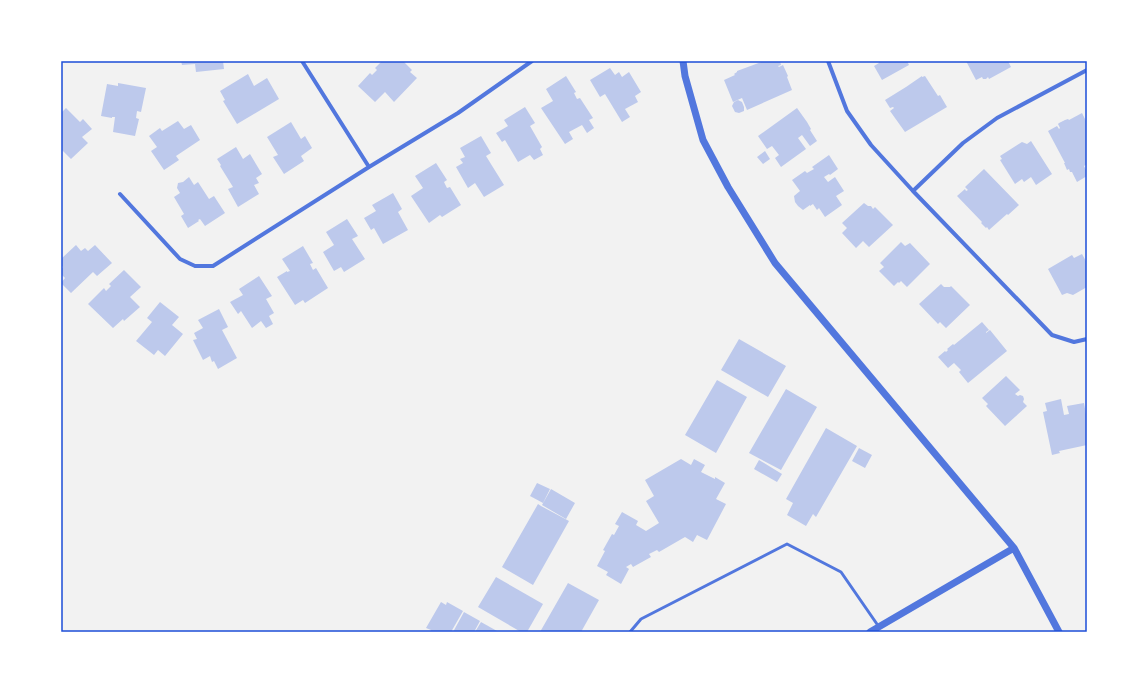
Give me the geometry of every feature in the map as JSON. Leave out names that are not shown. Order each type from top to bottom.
[{"type":"street","points":[[302,61],[369,167]]},
{"type":"street","points":[[120,194],[180,259],[195,266],[213,266],[458,112],[532,61]]},
{"type":"street","points":[[683,61],[685,76],[703,140],[728,187],[775,263],[1014,548],[1058,632]]},
{"type":"street","points":[[828,61],[847,111],[871,145],[913,191],[1052,335],[1074,342],[1087,339]]},
{"type":"street","points":[[913,191],[963,143],[998,118],[1087,70]]},
{"type":"street","points":[[870,632],[1014,548]]},
{"type":"lane","points":[[630,632],[641,619],[787,544],[841,572],[879,627]]},
{"type":"building","points":[[181,61],[223,61],[224,69],[196,72],[195,64],[182,65]]},
{"type":"building","points":[[382,61],[403,61],[412,70],[410,72],[417,78],[394,102],[385,92],[375,102],[358,86],[370,73],[372,75],[377,70],[375,68]]},
{"type":"building","points":[[764,61],[780,61],[781,65],[778,66],[783,65],[792,90],[747,110],[742,98],[733,102],[724,80],[735,75],[734,74],[737,71]]},
{"type":"building","points":[[878,61],[907,61],[909,65],[882,80],[874,66],[879,63]]},
{"type":"building","points":[[966,61],[1008,61],[1011,67],[989,79],[988,77],[983,79],[982,77],[976,80]]},
{"type":"building","points":[[610,68],[615,75],[619,72],[622,77],[629,72],[641,92],[635,96],[638,102],[625,109],[630,117],[622,122],[605,94],[600,97],[590,80]]},
{"type":"building","points":[[248,74],[254,86],[267,78],[279,99],[237,124],[223,101],[225,100],[220,91]]},
{"type":"building","points":[[566,76],[576,92],[574,93],[577,99],[580,98],[593,118],[589,120],[594,128],[587,133],[582,125],[569,132],[573,139],[565,144],[541,108],[553,101],[546,89]]},
{"type":"building","points":[[922,76],[925,76],[938,96],[940,95],[947,107],[905,132],[890,111],[894,108],[890,108],[885,100]]},
{"type":"building","points":[[118,83],[146,88],[141,112],[137,111],[136,118],[139,119],[135,136],[113,132],[115,117],[112,118],[101,116],[107,84],[118,86]]},
{"type":"building","points":[[738,100],[742,102],[744,107],[744,111],[739,113],[735,112],[732,106],[734,102]]},
{"type":"building","points":[[525,107],[535,123],[530,126],[542,147],[540,149],[543,155],[534,160],[530,155],[518,162],[505,140],[502,142],[496,133],[508,126],[504,120]]},
{"type":"building","points":[[66,108],[80,122],[83,119],[92,129],[82,137],[88,143],[71,159],[61,149],[61,113]]},
{"type":"building","points":[[797,108],[807,122],[817,141],[810,146],[802,135],[798,138],[806,149],[781,167],[775,158],[779,155],[772,146],[767,149],[758,136]]},
{"type":"building","points":[[1082,113],[1087,123],[1087,164],[1084,166],[1087,176],[1077,182],[1072,172],[1070,172],[1069,169],[1067,170],[1065,163],[1048,131],[1057,126],[1059,129],[1059,123],[1068,119],[1069,120]]},
{"type":"building","points":[[178,121],[184,129],[191,125],[200,140],[176,156],[179,160],[164,170],[151,151],[157,147],[149,136],[160,128],[162,131]]},
{"type":"building","points":[[291,122],[301,139],[305,136],[312,148],[301,156],[304,161],[284,174],[273,157],[278,155],[267,137]]},
{"type":"building","points":[[481,136],[491,153],[486,156],[504,185],[484,197],[475,183],[468,188],[456,167],[463,163],[460,159],[465,157],[460,148]]},
{"type":"building","points":[[1031,141],[1052,174],[1036,185],[1031,177],[1024,182],[1022,179],[1015,184],[1000,160],[1002,159],[1000,156],[1022,142],[1027,144]]},
{"type":"building","points":[[236,147],[243,159],[250,154],[262,174],[256,178],[259,183],[254,185],[259,194],[238,207],[228,189],[233,187],[217,159]]},
{"type":"building","points":[[765,151],[770,159],[763,164],[757,157]]},
{"type":"building","points":[[829,155],[838,169],[830,175],[829,174],[824,177],[828,182],[835,177],[844,191],[836,196],[842,205],[825,217],[819,208],[817,210],[813,204],[803,210],[798,206],[795,202],[794,196],[800,191],[792,180],[805,171],[807,173],[814,169],[812,167]]},
{"type":"building","points":[[436,163],[447,180],[444,182],[447,188],[450,187],[461,205],[442,217],[440,215],[429,223],[411,196],[423,188],[415,176]]},
{"type":"building","points":[[984,169],[1019,205],[989,230],[957,196],[965,189],[966,191],[968,190],[965,187]]},
{"type":"building","points":[[189,177],[194,185],[198,182],[209,199],[214,196],[225,213],[205,226],[200,219],[188,228],[181,216],[184,214],[174,197],[180,193],[177,188],[178,183],[183,182]]},
{"type":"building","points":[[393,193],[402,209],[398,212],[408,230],[383,244],[374,228],[371,230],[364,218],[376,211],[372,205]]},
{"type":"building","points":[[864,203],[871,206],[873,209],[875,207],[893,225],[869,247],[863,241],[856,248],[842,233],[847,228],[842,223]]},
{"type":"building","points":[[347,219],[358,236],[352,239],[365,259],[344,272],[341,267],[334,271],[323,252],[334,245],[326,232]]},
{"type":"building","points":[[901,242],[905,246],[910,243],[930,264],[907,287],[901,281],[894,286],[879,271],[884,267],[880,263]]},
{"type":"building","points":[[76,245],[81,251],[85,248],[88,251],[95,245],[112,263],[97,276],[93,272],[71,293],[61,283],[65,278],[61,274],[63,267],[61,265],[61,259]]},
{"type":"building","points":[[303,246],[313,263],[310,264],[313,270],[316,268],[328,288],[305,303],[303,300],[295,305],[277,277],[287,271],[290,271],[282,259]]},
{"type":"building","points":[[1082,254],[1087,263],[1087,287],[1073,295],[1067,293],[1062,295],[1048,269],[1072,255],[1074,258]]},
{"type":"building","points":[[124,270],[141,287],[130,297],[140,307],[124,321],[123,319],[113,328],[88,304],[104,288],[106,291],[111,286],[109,284]]},
{"type":"building","points":[[259,276],[272,296],[266,299],[274,313],[269,316],[273,324],[266,328],[261,321],[252,328],[241,311],[238,314],[230,302],[243,295],[239,289]]},
{"type":"building","points":[[941,284],[944,287],[951,286],[970,305],[946,328],[940,322],[938,324],[919,304]]},
{"type":"building","points":[[160,302],[179,317],[172,325],[183,334],[165,356],[158,350],[154,355],[136,341],[152,322],[147,318]]},
{"type":"building","points":[[219,309],[228,327],[222,330],[237,358],[218,369],[214,361],[212,362],[210,356],[203,360],[193,340],[197,339],[194,333],[203,328],[198,320]]},
{"type":"building","points":[[982,322],[989,330],[986,333],[990,330],[1007,351],[968,383],[959,372],[961,370],[954,363],[948,368],[938,357]]},
{"type":"building","points":[[739,339],[786,366],[768,397],[721,370]]},
{"type":"building","points":[[1006,376],[1020,390],[1015,394],[1018,396],[1023,396],[1023,402],[1027,406],[1005,426],[986,406],[988,404],[982,398]]},
{"type":"building","points":[[717,380],[747,397],[716,453],[685,435]]},
{"type":"building","points":[[786,389],[817,407],[781,470],[749,453]]},
{"type":"building","points":[[1061,399],[1064,415],[1069,414],[1067,406],[1084,403],[1087,420],[1087,445],[1059,451],[1060,453],[1052,455],[1043,412],[1047,411],[1045,403]]},
{"type":"building","points":[[826,428],[857,446],[816,517],[813,514],[806,526],[787,515],[793,503],[786,499]]},
{"type":"building","points":[[859,448],[872,455],[865,468],[852,461]]},
{"type":"building","points":[[681,459],[691,465],[694,459],[705,465],[701,472],[715,479],[715,477],[725,483],[716,499],[726,504],[707,540],[697,535],[693,542],[685,537],[659,552],[657,550],[649,554],[651,557],[633,567],[631,564],[626,567],[629,569],[621,584],[606,575],[608,572],[597,566],[605,551],[603,550],[612,534],[614,535],[619,526],[615,524],[622,512],[638,521],[636,525],[646,531],[659,523],[646,501],[654,496],[645,480]]},
{"type":"building","points":[[759,460],[782,474],[777,482],[754,469]]},
{"type":"building","points":[[537,483],[550,489],[543,503],[530,496]]},
{"type":"building","points":[[551,489],[575,503],[566,519],[542,505]]},
{"type":"building","points":[[538,504],[569,521],[533,585],[502,567]]},
{"type":"building","points":[[496,577],[543,604],[527,632],[521,632],[478,607]]},
{"type":"building","points":[[568,583],[599,600],[581,632],[540,632]]},
{"type":"building","points":[[441,602],[446,605],[447,602],[463,611],[451,632],[430,632],[431,630],[426,628]]},
{"type":"building","points":[[464,612],[480,621],[474,632],[453,632]]},
{"type":"building","points":[[481,622],[497,631],[475,632]]}]
